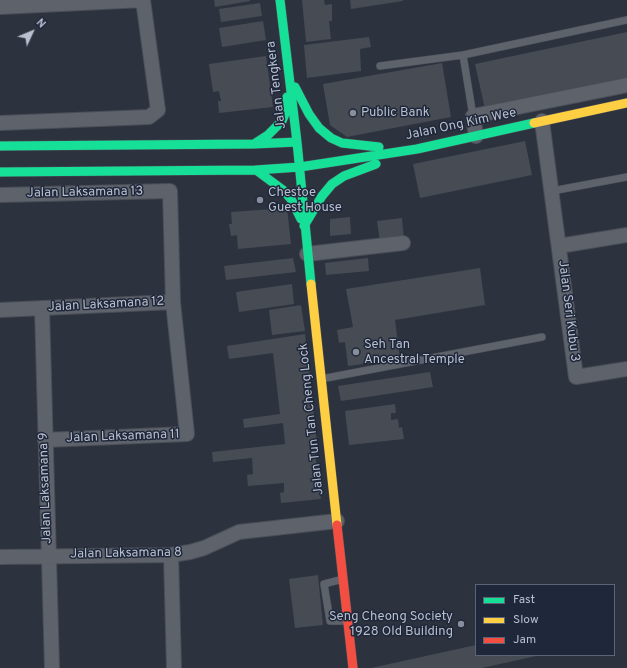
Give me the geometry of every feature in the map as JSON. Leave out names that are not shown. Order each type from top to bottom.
[{"type":"main road","name":"Jalan Tengkera","points":[[280,0],[300,167]]},
{"type":"main road","points":[[254,144],[268,135],[282,120],[285,114],[289,75]]},
{"type":"main road","points":[[289,75],[309,114],[319,128],[331,138],[342,143],[355,146],[416,149]]},
{"type":"main road","name":"Jalan Ong Kim Wee","points":[[0,172],[256,170],[300,167],[416,149],[627,103]]},
{"type":"main road","points":[[0,146],[254,144],[297,142]]},
{"type":"main road","points":[[304,226],[322,196],[332,184],[344,176],[416,149]]},
{"type":"main road","name":"Jalan Tun Tan Cheng Lock","points":[[300,167],[304,226],[353,668]]},
{"type":"main road","points":[[256,170],[283,190],[291,200],[304,226]]},
{"type":"street","points":[[0,7],[143,0],[158,110],[149,117],[0,123]]},
{"type":"street","points":[[476,136],[473,116],[627,86]]},
{"type":"street","name":"Jalan Seri Kubu 3","points":[[542,121],[576,377],[627,369]]},
{"type":"street","name":"Jalan Laksamana 13","points":[[0,195],[170,191]]},
{"type":"street","name":"Jalan Laksamana 12","points":[[0,310],[172,302],[170,191]]},
{"type":"street","points":[[559,246],[627,235]]},
{"type":"street","points":[[307,254],[403,243]]},
{"type":"street","name":"Jalan Laksamana 11","points":[[45,440],[187,434],[172,302]]},
{"type":"street","name":"Jalan Laksamana 9","points":[[42,308],[52,668]]},
{"type":"street","name":"Jalan Laksamana 8","points":[[0,557],[171,555],[204,548],[240,532],[337,521]]},
{"type":"street","points":[[171,555],[174,668]]},
{"type":"lane","points":[[380,66],[463,55],[627,20]]},
{"type":"lane","points":[[463,55],[473,116]]},
{"type":"lane","points":[[552,192],[627,177]]},
{"type":"lane","points":[[321,380],[542,337]]},
{"type":"lane","points":[[343,579],[324,584],[330,622],[348,621]]},
{"type":"building","points":[[214,0],[250,0],[250,1],[215,7]]},
{"type":"building","points":[[302,0],[324,0],[325,5],[332,4],[332,21],[329,21],[331,39],[306,42]]},
{"type":"building","points":[[350,0],[403,0],[403,1],[351,9]]},
{"type":"building","points":[[260,3],[262,16],[221,22],[219,9]]},
{"type":"building","points":[[263,21],[266,40],[222,47],[219,28]]},
{"type":"building","points":[[627,32],[627,79],[485,109],[475,64]]},
{"type":"building","points":[[369,37],[371,47],[360,49],[361,71],[307,78],[304,45]]},
{"type":"building","points":[[266,56],[273,107],[219,113],[218,101],[221,101],[219,91],[213,92],[209,64]]},
{"type":"building","points":[[442,63],[451,117],[347,137],[330,125],[323,84]]},
{"type":"building","points":[[525,141],[532,175],[420,198],[413,164]]},
{"type":"building","points":[[287,208],[291,244],[238,249],[237,235],[231,236],[229,224],[232,224],[231,212]]},
{"type":"building","points":[[350,217],[351,234],[330,236],[330,219]]},
{"type":"building","points":[[402,218],[404,239],[380,242],[377,221]]},
{"type":"building","points":[[293,258],[296,272],[226,280],[224,266]]},
{"type":"building","points":[[368,258],[369,271],[326,275],[325,263]]},
{"type":"building","points":[[480,268],[485,305],[395,320],[400,359],[348,366],[345,342],[339,343],[337,330],[353,327],[346,289]]},
{"type":"building","points":[[292,284],[294,304],[239,312],[236,292]]},
{"type":"building","points":[[301,305],[305,331],[272,335],[269,310]]},
{"type":"building","points":[[305,334],[318,452],[315,453],[321,499],[281,503],[280,493],[284,492],[284,483],[248,486],[247,475],[253,474],[252,458],[213,462],[212,452],[285,444],[283,423],[244,428],[243,419],[280,414],[273,353],[229,359],[227,346]]},
{"type":"building","points":[[430,372],[433,387],[341,401],[338,386]]},
{"type":"building","points":[[395,404],[396,413],[391,413],[391,420],[398,419],[399,428],[402,427],[404,439],[349,445],[345,411]]},
{"type":"building","points":[[318,575],[323,625],[295,628],[289,579]]},
{"type":"building","points":[[475,645],[475,656],[536,656],[482,668],[371,668]]},
{"type":"traffic: fast","points":[[280,0],[297,142],[311,284]]},
{"type":"traffic: fast","points":[[295,87],[309,114],[319,128],[331,138],[342,143],[379,147]]},
{"type":"traffic: fast","points":[[254,144],[268,135],[282,121],[285,114],[287,97]]},
{"type":"traffic: fast","points":[[0,172],[256,170],[300,167],[417,149],[534,123]]},
{"type":"traffic: fast","points":[[0,146],[254,144],[297,142]]},
{"type":"traffic: fast","points":[[304,226],[322,196],[332,184],[344,176],[376,164]]},
{"type":"traffic: fast","points":[[256,170],[283,190],[291,199],[301,219]]},
{"type":"traffic: slow","points":[[534,123],[627,103]]},
{"type":"traffic: slow","points":[[311,284],[337,525]]},
{"type":"traffic: jam","points":[[337,525],[353,668]]},
{"type":"place","name":"Public Bank","points":[[353,113]]},
{"type":"place","name":"Chestoe Guest House","points":[[260,200]]},
{"type":"place","name":"Seh Tan Ancestral Temple","points":[[356,352]]},
{"type":"place","name":"Seng Cheong Society 1928 Old Building","points":[[461,624]]}]
